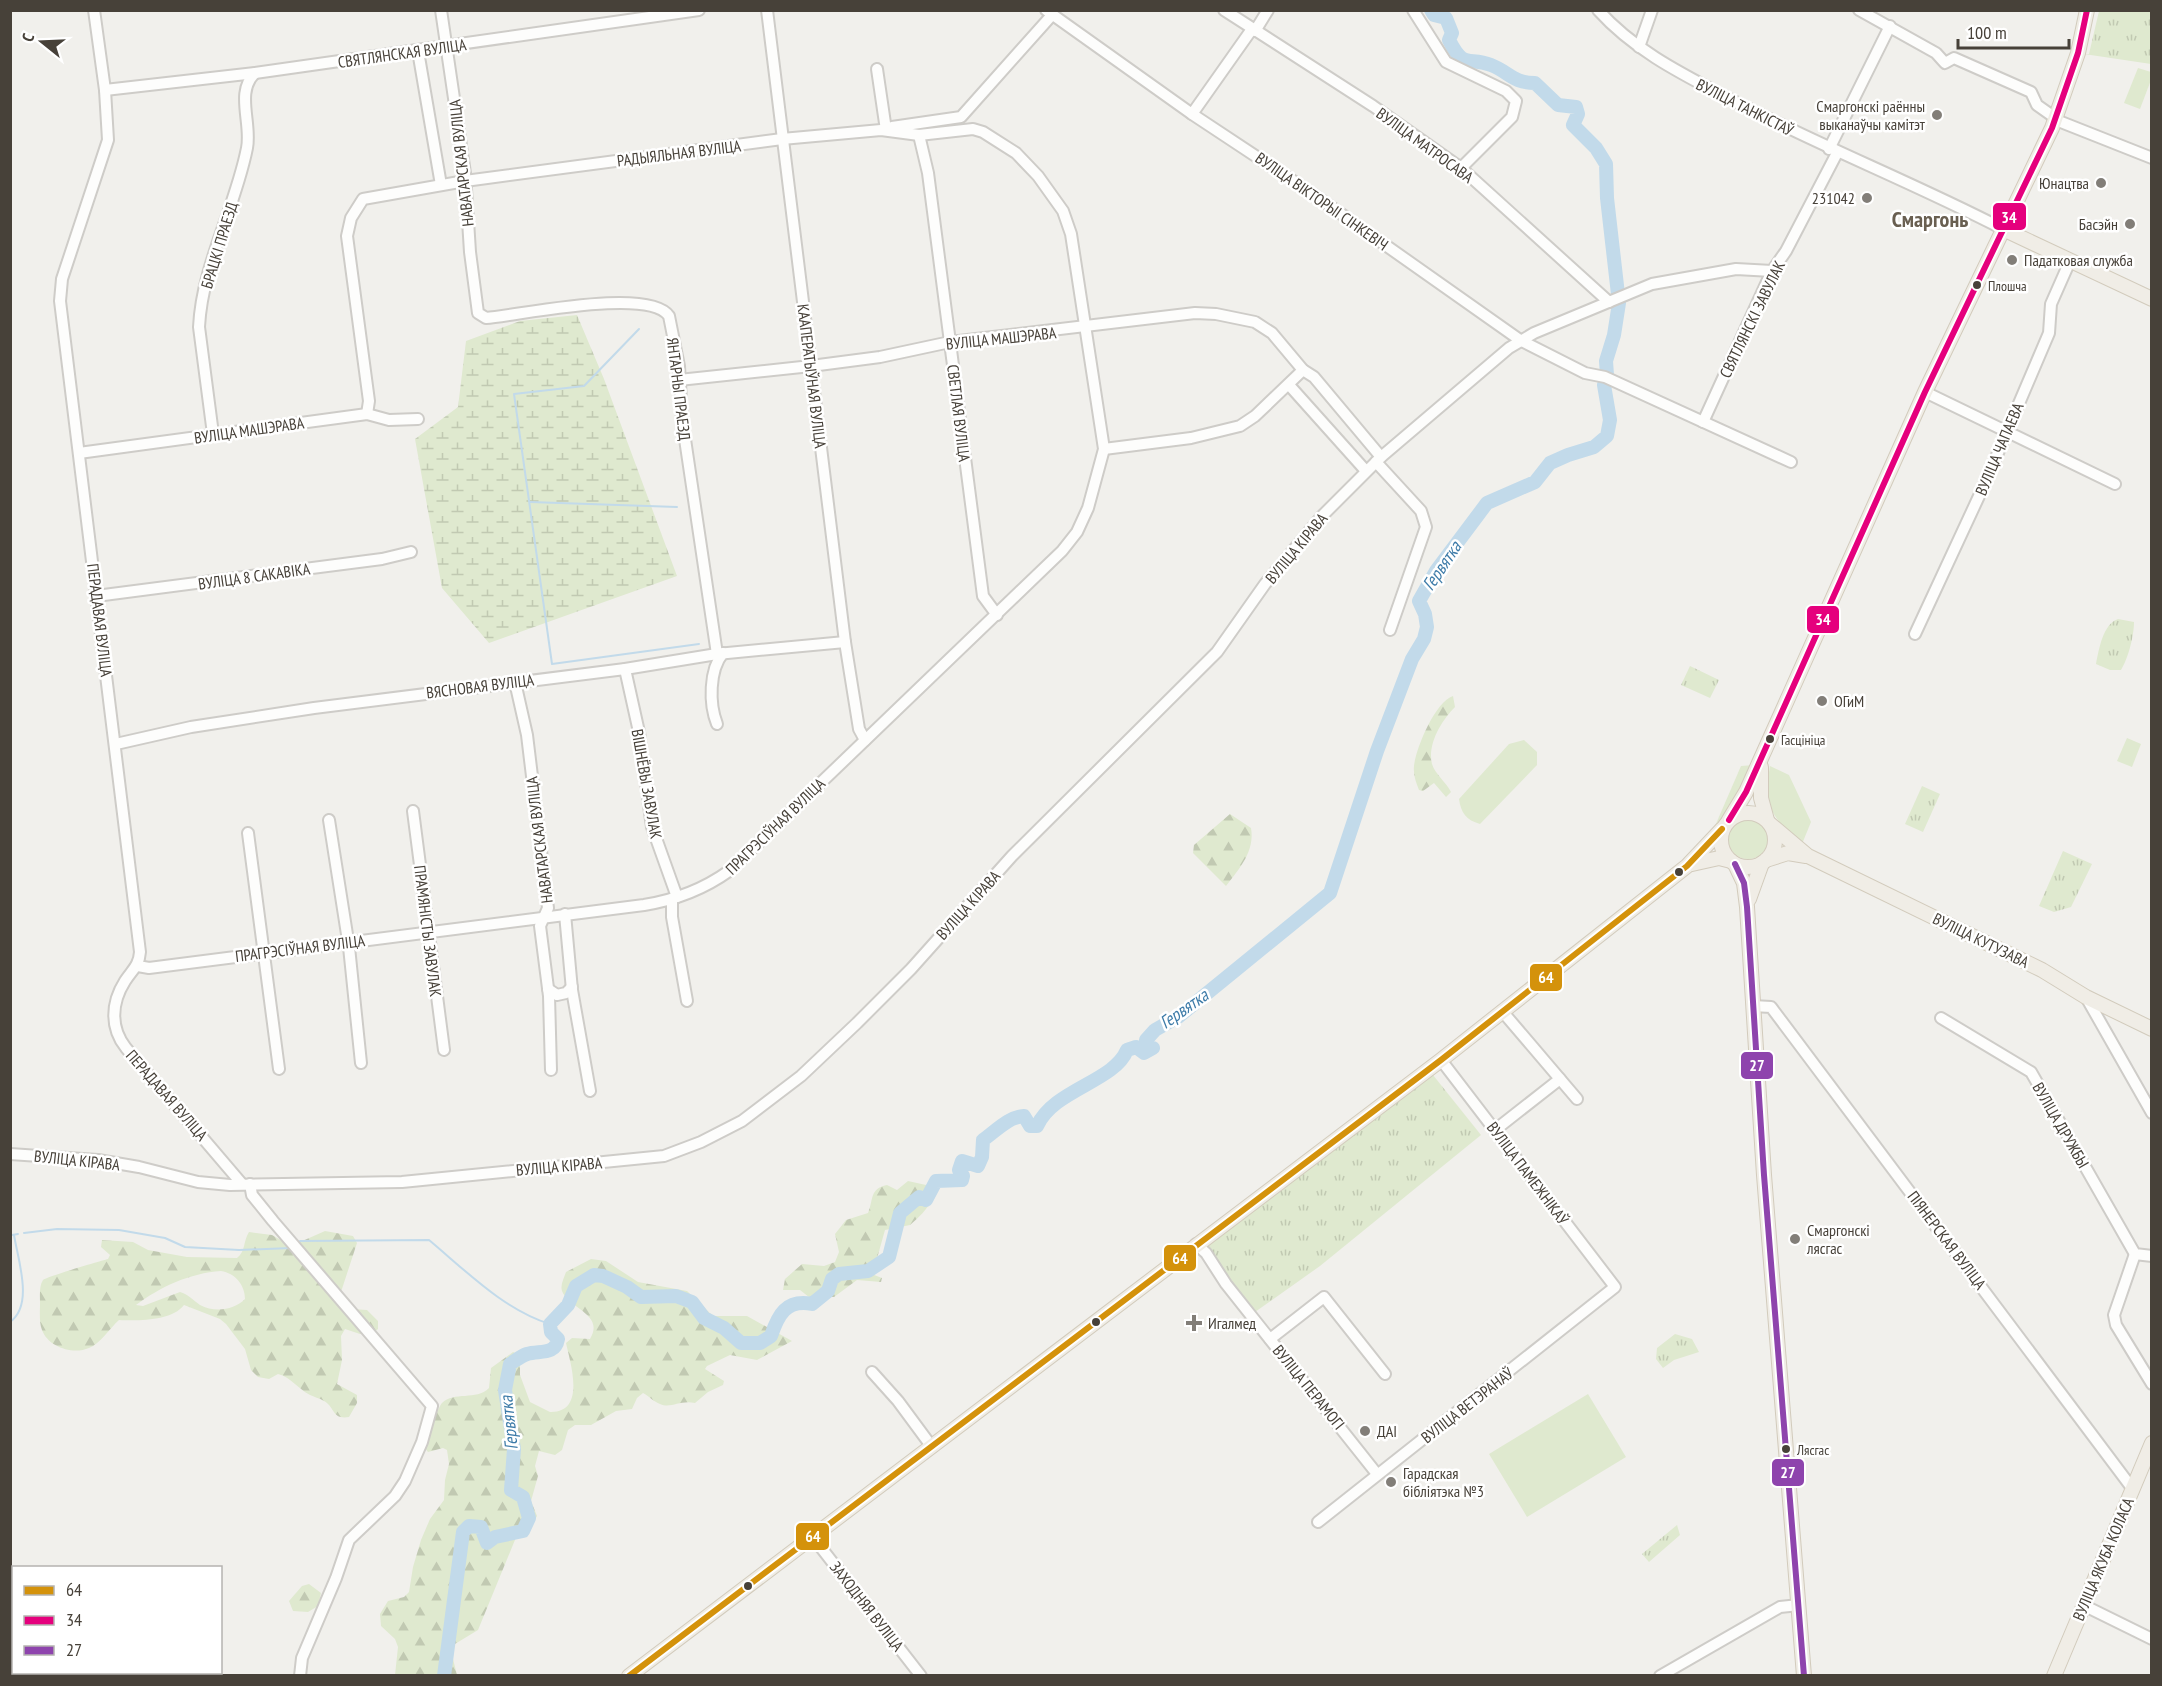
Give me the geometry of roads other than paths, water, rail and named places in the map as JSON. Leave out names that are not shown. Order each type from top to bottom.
[{"type":"main road","points":[[629,1676],[1441,1059],[1687,866],[1726,824],[1745,795],[1762,759],[1925,392],[2056,120],[2078,53],[2087,10]]},
{"type":"main road","points":[[2003,228],[2151,298]]},
{"type":"main road","points":[[1747,907],[1775,840],[1761,798],[1762,759]]},
{"type":"main road","points":[[1768,822],[1752,813],[1744,813],[1726,824],[1721,846],[1744,883],[1747,907],[1804,1676]]},
{"type":"main road","name":"ВУЛІЦА КУТУЗАВА","points":[[1768,822],[1808,856],[2042,970],[2086,997],[2151,1029]]},
{"type":"main road","name":"ВУЛІЦА КУТУЗАВА","points":[[1764,862],[1788,853],[1808,856]]},
{"type":"main road","points":[[1687,866],[1705,859],[1733,862],[1747,867],[1764,862]]},
{"type":"main road","name":"ВУЛІЦА ЯКУБА КОЛАСА","points":[[2054,1676],[2151,1443]]},
{"type":"street","name":"ПЕРАДАВАЯ ВУЛІЦА","points":[[94,10],[109,131],[106,149],[68,260],[60,291],[140,952],[138,966],[120,991],[114,1017],[117,1036],[246,1184],[273,1221],[432,1406],[422,1442],[405,1481],[395,1496],[349,1540],[336,1578],[302,1658],[300,1676]]},
{"type":"street","name":"НАВАТАРСКАЯ ВУЛІЦА","points":[[441,10],[465,181],[475,304],[480,315]]},
{"type":"street","name":"СВЯТЛЯНСКАЯ ВУЛІЦА","points":[[105,90],[255,73],[699,10]]},
{"type":"street","name":"КААПЕРАТЫЎНАЯ ВУЛІЦА","points":[[767,10],[845,642],[859,729],[865,740]]},
{"type":"street","name":"ВУЛІЦА МАТРОСАВА","points":[[1224,10],[1373,106],[1461,168],[1610,302]]},
{"type":"street","points":[[1192,114],[1268,10]]},
{"type":"street","points":[[1413,10],[1449,65],[1506,91],[1516,101],[1512,117],[1461,168]]},
{"type":"street","name":"ВУЛІЦА ТАНКІСТАЎ","points":[[1598,10],[1639,47],[1666,65],[1833,151],[2003,228]]},
{"type":"street","points":[[1639,47],[1652,10]]},
{"type":"street","points":[[1859,10],[1936,53],[1946,63],[1954,58],[2031,92],[2037,105],[2056,120],[2151,158]]},
{"type":"street","points":[[877,69],[885,129],[961,117],[1049,13]]},
{"type":"street","name":"ВУЛІЦА ВІКТОРЫІ СІНКЕВІЧ","points":[[1049,13],[1192,114],[1313,194],[1520,340],[1585,373],[1605,377],[1703,423]]},
{"type":"street","name":"СВЯТЛЯНСКІ ЗАВУЛАК","points":[[1703,423],[1772,271],[1786,251],[1890,26]]},
{"type":"street","points":[[418,51],[441,185]]},
{"type":"street","points":[[244,94],[247,82],[255,73]]},
{"type":"street","points":[[225,77],[234,80],[244,94]]},
{"type":"street","name":"БРАЦКІ ПРАЕЗД","points":[[213,434],[200,338],[200,313],[210,265],[229,214],[247,146],[248,130],[244,94]]},
{"type":"street","points":[[961,117],[982,132]]},
{"type":"street","points":[[921,135],[933,122]]},
{"type":"street","name":"РАДЫЯЛЬНАЯ ВУЛІЦА","points":[[367,414],[366,379],[347,236],[351,218],[359,202],[367,197],[465,181],[782,139],[885,129],[921,135],[974,129],[1016,153],[1038,176],[1063,211],[1071,234],[1086,328]]},
{"type":"street","name":"СВЕТЛАЯ ВУЛІЦА","points":[[921,135],[928,173],[983,596],[997,615]]},
{"type":"street","name":"ВУЛІЦА ЧАПАЕВА","points":[[1915,634],[2049,333],[2050,304],[2070,261]]},
{"type":"street","name":"ВУЛІЦА КІРАВА","points":[[10,1154],[98,1160],[139,1167],[198,1182],[246,1184],[402,1182],[664,1156],[701,1142],[742,1121],[801,1076],[857,1023],[911,969],[1012,856],[1217,652],[1265,584],[1304,537],[1366,471],[1520,340],[1652,284],[1736,269],[1772,271]]},
{"type":"street","name":"ЯНТАРНЫ ПРАЕЗД","points":[[480,315],[490,318],[615,303],[660,307],[669,316],[688,463],[720,654]]},
{"type":"street","name":"ВУЛІЦА МАШЭРАВА","points":[[679,380],[811,366],[880,357],[950,342],[1086,328],[1195,313],[1236,317],[1255,322],[1272,333],[1303,370],[1314,377],[1422,511],[1426,527],[1390,630]]},
{"type":"street","name":"ПРАГРЭСІЎНАЯ ВУЛІЦА","points":[[138,966],[149,968],[565,914],[674,898],[713,882],[729,871],[997,615],[1062,551],[1077,532],[1095,487],[1104,449],[1086,328]]},
{"type":"street","points":[[1104,449],[1225,432],[1248,422],[1303,370]]},
{"type":"street","points":[[1289,385],[1366,471]]},
{"type":"street","points":[[1925,392],[2115,483]]},
{"type":"street","name":"ВУЛІЦА МАШЭРАВА","points":[[80,453],[367,414],[389,420],[418,419]]},
{"type":"street","points":[[1703,423],[1791,462]]},
{"type":"street","name":"ВУЛІЦА 8 САКАВІКА","points":[[96,596],[382,560],[411,552]]},
{"type":"street","name":"ВЯСНОВАЯ ВУЛІЦА","points":[[116,744],[191,728],[515,682],[625,669],[720,654],[845,642]]},
{"type":"street","points":[[717,724],[714,713],[714,670],[720,654]]},
{"type":"street","name":"ВІШНЁВЫ ЗАВУЛАК","points":[[625,669],[639,732],[652,827],[674,898],[672,917],[687,1001]]},
{"type":"street","name":"НАВАТАРСКАЯ ВУЛІЦА","points":[[515,682],[527,735],[548,908],[540,926],[548,989],[551,1070]]},
{"type":"street","name":"ПРАМЯНІСТЫ ЗАВУЛАК","points":[[412,811],[444,1050]]},
{"type":"street","points":[[329,820],[361,1063]]},
{"type":"street","points":[[248,833],[279,1069]]},
{"type":"street","name":"НАВАТАРСКАЯ ВУЛІЦА","points":[[565,914],[572,987],[590,1091]]},
{"type":"street","points":[[548,989],[557,995],[566,993],[572,987]]},
{"type":"street","points":[[2086,997],[2151,1113]]},
{"type":"street","name":"ПІЯНЕРСКАЯ ВУЛІЦА","points":[[1753,1006],[1771,1007],[2132,1488]]},
{"type":"street","points":[[1502,1011],[1577,1100]]},
{"type":"street","name":"ВУЛІЦА ДРУЖБЫ","points":[[1941,1018],[2031,1072],[2135,1254]]},
{"type":"street","name":"ВУЛІЦА ПАМЕЖНІКАЎ","points":[[1441,1059],[1615,1287]]},
{"type":"street","points":[[1496,1130],[1560,1079]]},
{"type":"street","name":"ВУЛІЦА ПЕРАМОГІ","points":[[1196,1244],[1206,1252],[1226,1284],[1377,1474]]},
{"type":"street","points":[[2151,1256],[2135,1254],[2114,1316],[2116,1325],[2151,1384]]},
{"type":"street","name":"ВУЛІЦА ВЕТЭРАНАЎ","points":[[1318,1522],[1615,1287]]},
{"type":"street","points":[[1270,1339],[1324,1297],[1385,1374]]},
{"type":"street","points":[[872,1372],[898,1401],[932,1447]]},
{"type":"street","name":"ЗАХОДНЯЯ ВУЛІЦА","points":[[812,1536],[921,1676]]},
{"type":"street","points":[[1660,1676],[1780,1607],[1799,1605]]},
{"type":"street","points":[[2083,1605],[2151,1639]]},
{"type":"waterway","name":"Гервятка","points":[[444,1676],[463,1532],[469,1526],[481,1527],[487,1543],[495,1537],[523,1531],[529,1518],[523,1497],[511,1490],[514,1449],[505,1390],[510,1364],[527,1354],[554,1348],[558,1339],[551,1332],[550,1324],[568,1305],[576,1286],[594,1275],[603,1276],[627,1287],[641,1297],[676,1296],[692,1302],[704,1318],[724,1328],[741,1343],[760,1343],[771,1336],[780,1315],[789,1306],[812,1304],[828,1291],[832,1279],[839,1274],[868,1271],[889,1257],[900,1213],[919,1197],[926,1200],[936,1181],[962,1180],[963,1176],[959,1170],[962,1161],[978,1166],[982,1157],[983,1140],[1002,1125],[1024,1116],[1030,1126],[1037,1126],[1045,1113],[1056,1103],[1110,1070],[1127,1050],[1136,1047],[1144,1053],[1153,1048],[1148,1046],[1146,1040],[1155,1030],[1178,1017],[1330,893],[1377,751],[1412,659],[1424,639],[1427,627],[1425,614],[1419,601],[1436,571],[1487,503],[1535,482],[1550,463],[1594,447],[1607,436],[1610,420],[1604,385],[1607,375],[1606,361],[1614,335],[1619,303],[1607,198],[1606,164],[1596,148],[1573,125],[1578,114],[1576,107],[1558,105],[1535,83],[1516,79],[1491,65],[1463,59],[1449,40],[1452,33],[1446,18],[1434,15],[1431,10]]},
{"type":"waterway","points":[[639,329],[584,386],[514,394],[552,664],[699,644]]},
{"type":"waterway","points":[[530,502],[677,507]]},
{"type":"waterway","points":[[24,1233],[57,1229],[119,1230],[165,1238],[185,1247],[239,1250],[291,1248]]},
{"type":"waterway","points":[[12,1235],[18,1234]]},
{"type":"waterway","points":[[10,1322],[17,1314],[23,1294],[14,1235]]},
{"type":"waterway","points":[[300,1241],[429,1240],[501,1299],[533,1318],[550,1324]]},
{"type":"place","name":"Смаргонскі раённы выканаўчы камітэт","points":[[1937,115]]},
{"type":"place","name":"Юнацтва","points":[[2101,183]]},
{"type":"place","name":"231042","points":[[1867,198]]},
{"type":"place","name":"Басэйн","points":[[2130,224]]},
{"type":"place","name":"Падатковая служба","points":[[2012,260]]},
{"type":"place","name":"Плошча","points":[[1977,285]]},
{"type":"place","name":"ОГиМ","points":[[1822,701]]},
{"type":"place","name":"Гасцініца","points":[[1770,739]]},
{"type":"place","name":"Смаргонскі лясгас","points":[[1795,1239]]},
{"type":"place","name":"Игалмед","points":[[1194,1323]]},
{"type":"place","name":"ДАІ","points":[[1365,1431]]},
{"type":"place","name":"Лясгас","points":[[1786,1449]]},
{"type":"place","name":"Гарадская бібліятэка №3","points":[[1391,1482]]},
{"type":"district","name":"Смаргонь","points":[[1930,219]]}]
